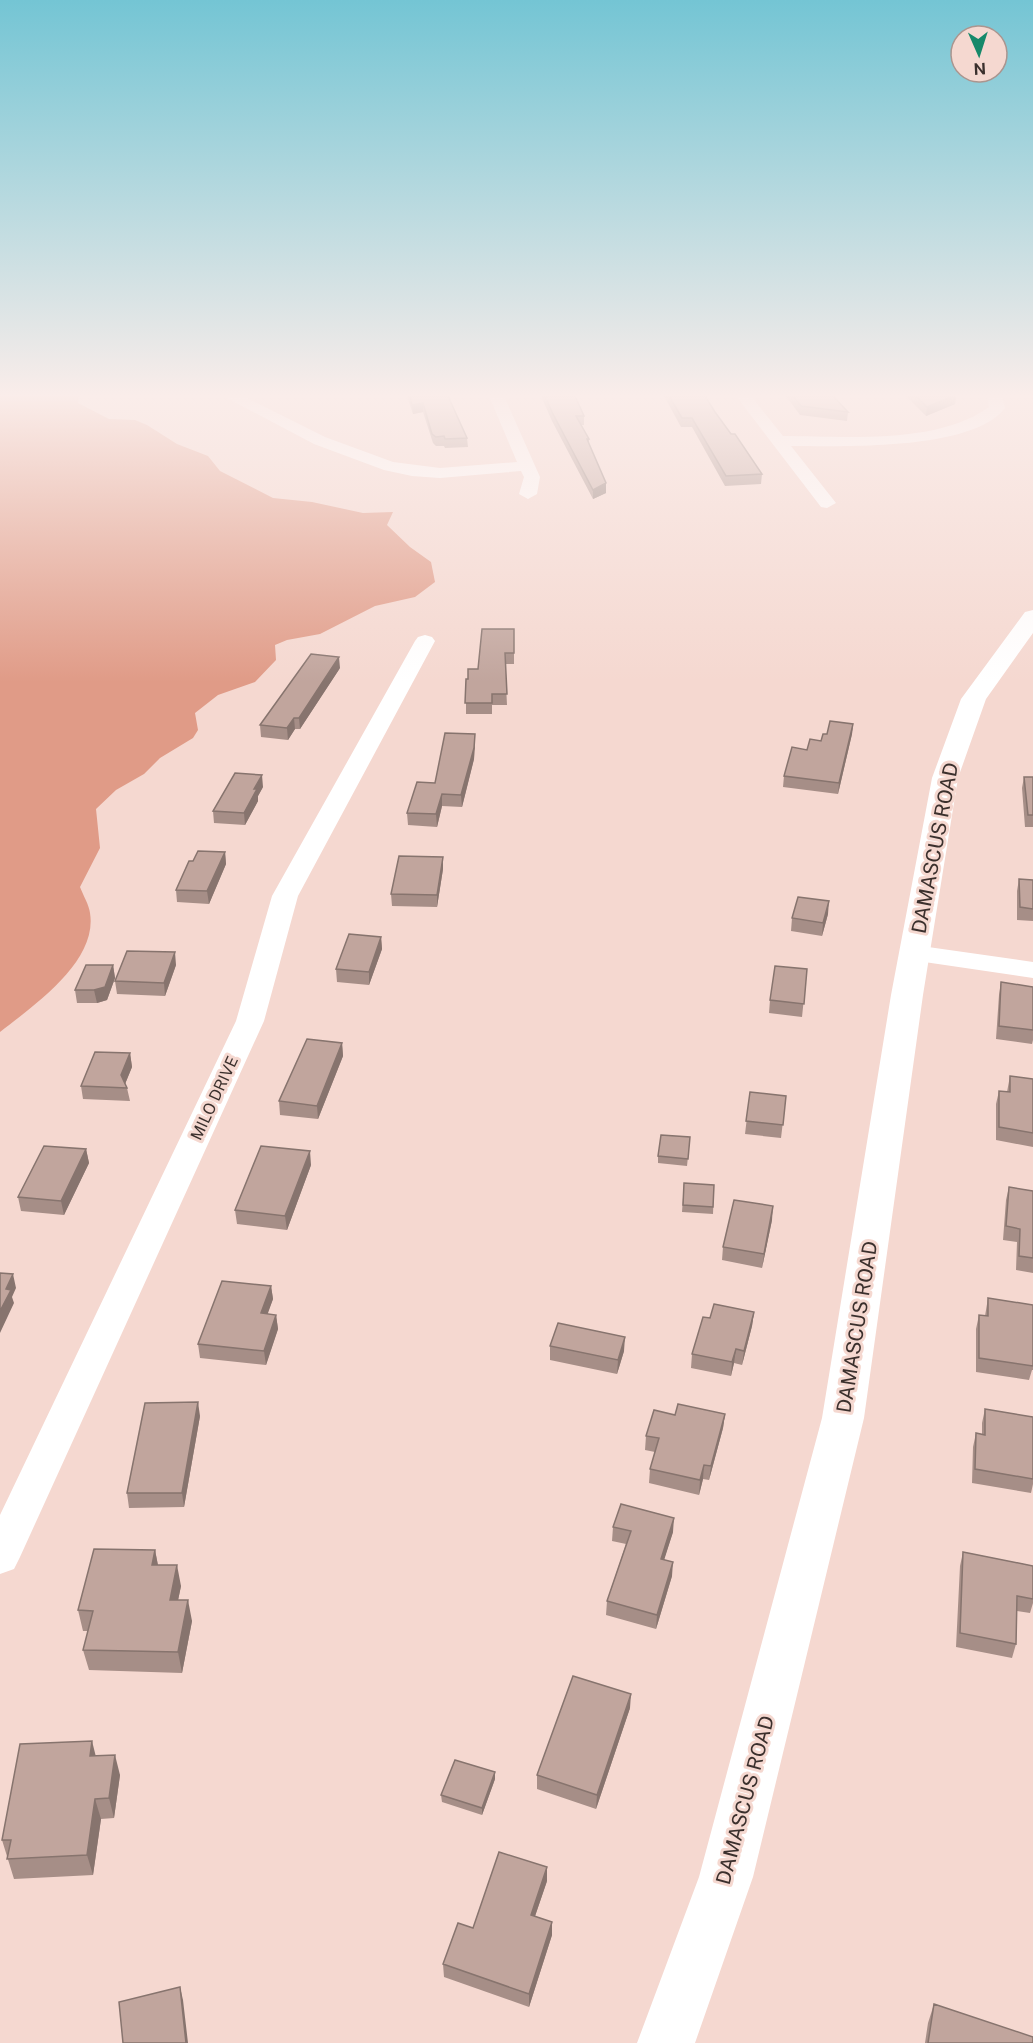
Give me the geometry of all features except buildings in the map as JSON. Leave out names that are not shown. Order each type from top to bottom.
[{"type":"street","points":[[818,491],[827,503]]},
{"type":"street","name":"DAMASCUS ROAD","points":[[666,2043],[726,1877],[843,1418],[914,953],[945,778],[974,699],[1033,617]]},
{"type":"street","name":"MILO DRIVE","points":[[0,1557],[250,1021],[285,896],[426,641]]},
{"type":"street","points":[[914,953],[1033,970]]},
{"type":"shaded area","points":[[0,491],[260,491],[273,498],[312,502],[363,513],[393,512],[387,525],[410,547],[431,562],[435,582],[415,597],[375,606],[320,634],[287,640],[275,645],[276,660],[255,682],[218,695],[195,713],[198,730],[193,738],[160,758],[144,774],[116,790],[96,809],[100,848],[80,887],[90,913],[90,931],[84,949],[74,965],[45,996],[0,1032]]}]
